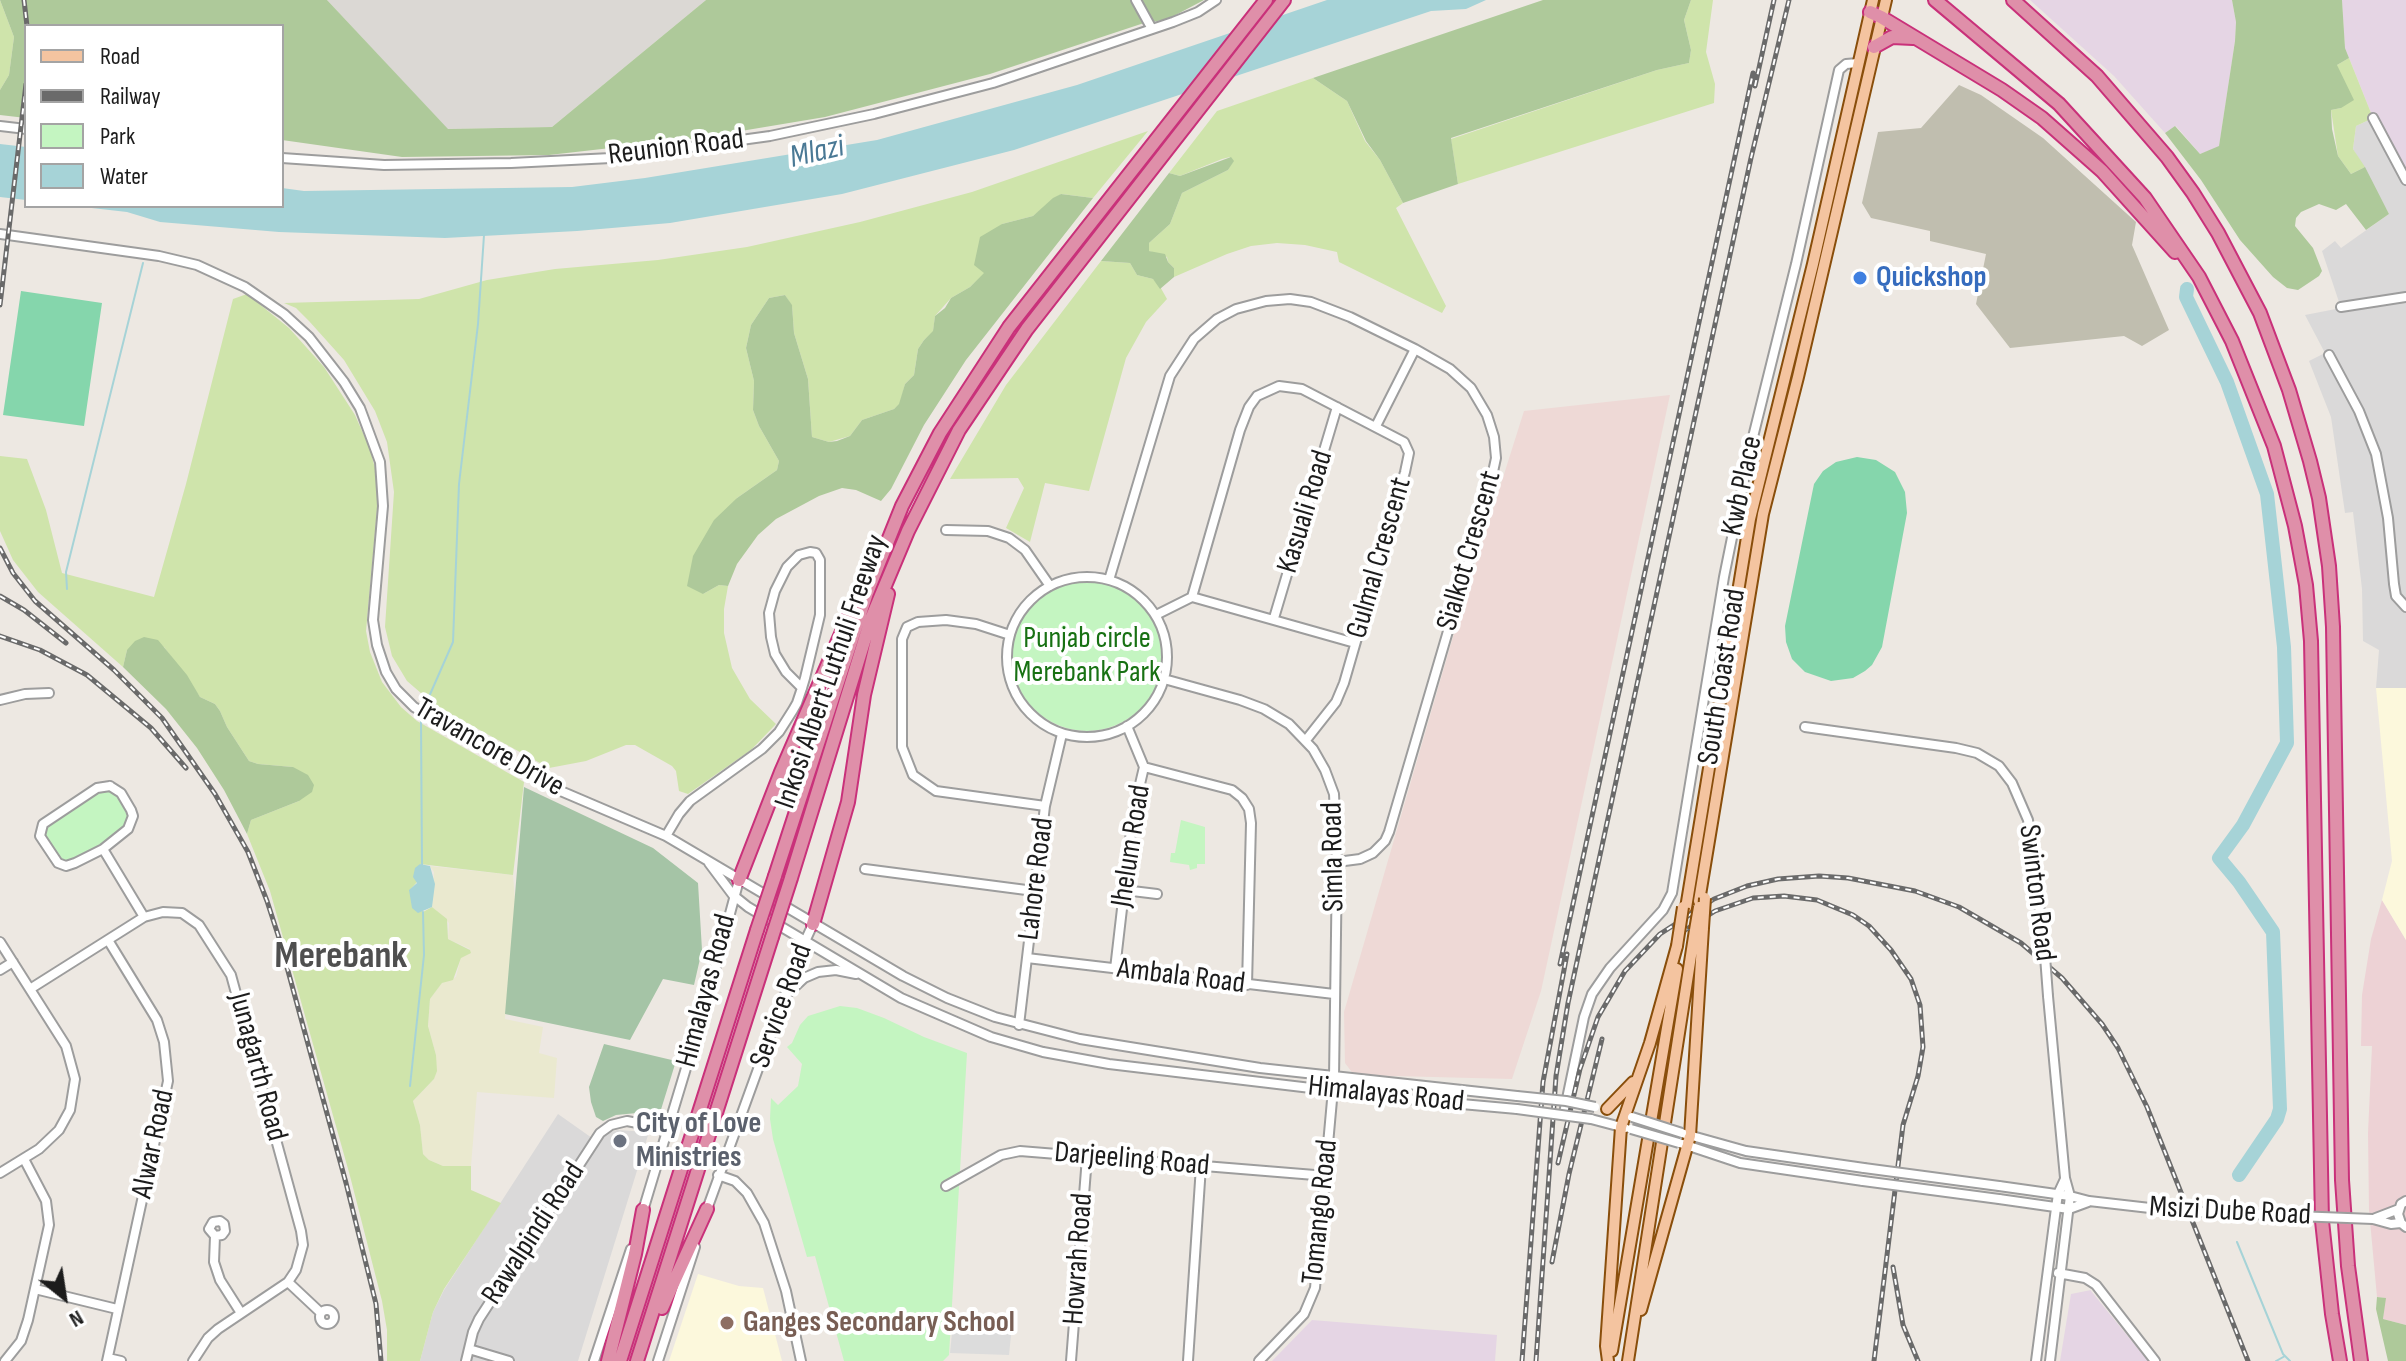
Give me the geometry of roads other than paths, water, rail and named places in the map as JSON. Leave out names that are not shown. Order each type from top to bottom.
[{"type":"highway","name":"Inkosi Albert Luthuli Freeway","points":[[620,1361],[862,607],[902,506],[940,433],[1009,327],[1266,0]]},
{"type":"highway","name":"Inkosi Albert Luthuli Freeway","points":[[638,1358],[867,633],[895,560],[939,466],[986,387],[1027,329],[1284,0]]},
{"type":"highway","points":[[1935,0],[2059,104],[2145,198],[2199,277],[2232,341],[2274,446],[2295,526],[2306,585],[2312,668],[2322,1221],[2328,1287],[2340,1361]]},
{"type":"highway","points":[[2013,0],[2097,76],[2142,126],[2193,193],[2260,313],[2289,390],[2310,461],[2329,566],[2333,627],[2342,1180],[2348,1266],[2361,1361]]},
{"type":"highway","points":[[1875,10],[2002,90],[2069,141],[2111,181],[2199,277]]},
{"type":"highway","points":[[1874,47],[1895,36],[1916,38]]},
{"type":"highway","points":[[739,880],[842,628],[902,506]]},
{"type":"highway","points":[[813,924],[848,802],[864,695],[895,560]]},
{"type":"highway","points":[[638,1358],[707,1209]]},
{"type":"highway","points":[[608,1361],[643,1210]]},
{"type":"main road","name":"South Coast Road","points":[[1692,902],[1750,519],[1792,353],[1858,63],[1875,10],[1886,0]]},
{"type":"main road","name":"South Coast Road","points":[[1609,1361],[1678,945],[1706,858],[1760,524],[1798,377],[1874,47],[1875,10]]},
{"type":"main road","points":[[1628,1358],[1685,1139],[1699,929],[1692,902]]},
{"type":"main road","points":[[1628,1358],[1699,929]]},
{"type":"main road","points":[[1609,1361],[1606,1346],[1626,1128],[1638,1075],[1678,945]]},
{"type":"main road","points":[[1607,1109],[1638,1075]]},
{"type":"street","points":[[1136,0],[1152,29]]},
{"type":"street","name":"Reunion Road","points":[[284,158],[384,165],[511,163],[611,158],[708,146],[818,127],[993,83],[1193,15],[1216,0]]},
{"type":"street","name":"Kwb Place","points":[[1564,1113],[1584,1017],[1600,980],[1663,910],[1672,893],[1736,512],[1839,70],[1846,64],[1858,63]]},
{"type":"street","points":[[2373,118],[2406,180]]},
{"type":"street","points":[[0,126],[24,129]]},
{"type":"street","name":"Travancore Drive","points":[[0,234],[159,256],[197,265],[245,287],[299,327],[331,364],[351,394],[367,422],[378,451],[383,506],[373,620],[379,655],[393,686],[426,715],[529,774],[576,798],[666,836]]},
{"type":"street","points":[[2341,307],[2406,297]]},
{"type":"street","name":"Sialkot Crescent","points":[[1109,580],[1170,376],[1194,339],[1212,322],[1236,309],[1283,299],[1311,302],[1350,317],[1450,369],[1481,401],[1491,426],[1496,458],[1488,495],[1389,832],[1373,853],[1360,859],[1337,862]]},
{"type":"street","points":[[1376,426],[1415,349]]},
{"type":"street","points":[[2329,355],[2359,411],[2376,454],[2388,518],[2396,596],[2406,607]]},
{"type":"street","name":"Gulmal Crescent","points":[[1192,597],[1240,430],[1253,401],[1266,391],[1285,385],[1302,389],[1404,442],[1409,453],[1336,702],[1306,740]]},
{"type":"street","name":"Kasuali Road","points":[[1274,618],[1337,407]]},
{"type":"street","points":[[946,530],[988,531],[1009,538],[1025,550],[1050,586]]},
{"type":"street","points":[[666,836],[690,801],[762,749],[779,732],[793,710],[802,688],[821,599],[820,560],[816,553],[810,552],[799,555],[787,567],[769,613],[775,654],[786,672],[802,688]]},
{"type":"street","points":[[1074,578],[1109,580],[1131,590],[1156,615],[1167,647],[1164,679],[1154,701],[1127,726],[1093,737],[1062,734],[1035,718],[1015,693],[1007,661],[1010,635],[1027,603],[1050,586],[1074,578]]},
{"type":"street","points":[[1156,615],[1192,597],[1355,643]]},
{"type":"street","points":[[1010,635],[976,624],[946,620],[918,622],[907,627],[902,639],[902,747],[913,775],[936,791],[1045,806]]},
{"type":"street","name":"Simla Road","points":[[1164,679],[1264,709],[1289,724],[1306,740],[1325,770],[1334,794],[1337,862],[1333,1090]]},
{"type":"street","points":[[0,700],[25,694],[49,693]]},
{"type":"street","name":"Jhelum Road","points":[[1115,969],[1133,814],[1144,767],[1127,726]]},
{"type":"street","name":"Swinton Road","points":[[1805,727],[1977,753],[1999,766],[2012,783],[2028,820],[2044,943],[2065,1178],[2070,1196],[2050,1361]]},
{"type":"street","name":"Lahore Road","points":[[1019,1025],[1045,806],[1062,734]]},
{"type":"street","points":[[1144,767],[1232,790],[1249,809],[1247,985]]},
{"type":"street","points":[[110,786],[121,793],[133,816],[128,829],[103,849],[66,866],[54,859],[40,836],[40,829],[97,788],[110,786]]},
{"type":"street","name":"Himalayas Road","points":[[666,836],[936,993],[1019,1025],[1080,1039],[1334,1078],[1566,1101],[1628,1116],[1740,1163],[2069,1209]]},
{"type":"street","points":[[103,849],[144,917]]},
{"type":"street","name":"Himalayas Road","points":[[708,862],[733,895],[748,907],[901,998],[991,1037],[1043,1052],[1109,1064],[1564,1113],[1746,1151],[2070,1196]]},
{"type":"street","points":[[865,869],[1034,891]]},
{"type":"street","name":"Himalayas Road","points":[[594,1361],[668,1129],[739,880]]},
{"type":"street","points":[[1124,890],[1157,894]]},
{"type":"street","name":"Junagarth Road","points":[[30,989],[144,917],[175,911],[189,916],[205,933],[236,988],[301,1231],[300,1258],[288,1282]]},
{"type":"street","name":"Service Road","points":[[658,1361],[718,1175],[813,924]]},
{"type":"street","name":"Alwar Road","points":[[107,1360],[168,1081],[166,1052],[157,1020],[108,940]]},
{"type":"street","points":[[0,942],[66,1046],[75,1079],[73,1100],[65,1121],[50,1139],[0,1173]]},
{"type":"street","name":"Ambala Road","points":[[1027,958],[1334,994]]},
{"type":"street","points":[[0,970],[13,962]]},
{"type":"street","points":[[786,995],[804,978],[818,972],[836,970],[862,975]]},
{"type":"street","name":"Tomango Road","points":[[1259,1361],[1304,1314],[1313,1298],[1333,1090]]},
{"type":"street","name":"Rawalpindi Road","points":[[466,1361],[479,1319],[600,1133],[611,1125],[627,1121],[668,1129]]},
{"type":"street","name":"Darjeeling Road","points":[[946,1186],[1006,1153],[1029,1151],[1327,1176]]},
{"type":"street","name":"Howrah Road","points":[[1071,1361],[1087,1157]]},
{"type":"street","points":[[5,1361],[21,1341],[35,1289],[49,1214],[40,1185],[24,1159]]},
{"type":"street","points":[[1188,1361],[1201,1166]]},
{"type":"street","points":[[718,1175],[735,1181],[747,1193],[764,1223],[786,1291],[801,1361]]},
{"type":"street","points":[[2036,1361],[2058,1194],[2065,1178]]},
{"type":"street","name":"Msizi Dube Road","points":[[2070,1196],[2176,1211],[2373,1219],[2404,1225]]},
{"type":"street","name":"Msizi Dube Road","points":[[2069,1209],[2089,1201]]},
{"type":"street","points":[[2404,1225],[2399,1209],[2406,1201]]},
{"type":"street","name":"Msizi Dube Road","points":[[2373,1219],[2399,1209]]},
{"type":"street","points":[[215,1236],[216,1271],[241,1313]]},
{"type":"street","points":[[2049,1271],[2085,1278],[2101,1290],[2155,1361]]},
{"type":"street","points":[[193,1361],[208,1338],[288,1282],[321,1313]]},
{"type":"street","points":[[35,1289],[117,1309]]},
{"type":"street","points":[[469,1349],[509,1361]]},
{"type":"street","points":[[107,1360],[121,1361]]},
{"type":"water","name":"Mlazi","points":[[1327,0],[1486,0],[1466,9],[1431,11],[1014,150],[842,194],[670,223],[445,238],[279,232],[160,222],[127,212],[92,208],[284,208],[284,188],[304,191],[572,187],[645,178],[877,140],[1077,85]]},
{"type":"water","points":[[0,144],[24,147],[24,200],[0,197]]},
{"type":"water","points":[[420,864],[430,866],[435,884],[432,907],[418,913],[412,908],[409,890],[417,883],[413,877],[415,868]]},
{"type":"waterway","points":[[428,699],[453,642],[459,484],[478,324],[484,235]]},
{"type":"waterway","points":[[67,589],[66,572],[143,263]]},
{"type":"waterway","points":[[2187,289],[2186,297],[2227,382],[2267,494],[2284,647],[2287,743],[2243,825],[2219,858],[2273,932],[2280,1109],[2277,1119],[2239,1175]]},
{"type":"waterway","points":[[421,720],[422,866]]},
{"type":"waterway","points":[[410,1086],[424,955],[423,912]]},
{"type":"waterway","points":[[2237,1242],[2283,1354],[2290,1361]]},
{"type":"waterway","points":[[2276,1361],[2285,1356]]},
{"type":"railway","points":[[24,0],[27,24]]},
{"type":"railway","points":[[1755,86],[1774,0]]},
{"type":"railway","points":[[1536,1361],[1556,1076],[1568,1003],[1751,158],[1789,0]]},
{"type":"railway","points":[[1560,964],[1753,73]]},
{"type":"railway","points":[[0,305],[24,101]]},
{"type":"railway","points":[[0,548],[13,573],[35,601],[114,670],[162,718],[215,794],[248,852],[279,938],[346,1183],[376,1304],[381,1361]]},
{"type":"railway","points":[[0,596],[24,610],[66,643]]},
{"type":"railway","points":[[0,636],[40,650],[87,675],[151,728],[186,768]]},
{"type":"railway","points":[[1558,1163],[1580,1069],[1598,1017],[1625,971],[1660,934],[1714,899],[1747,886],[1778,879],[1819,876],[1848,878],[1915,891],[1959,907],[2021,943],[2062,978],[2102,1024],[2118,1048],[2147,1107],[2248,1361]]},
{"type":"railway","points":[[1682,932],[1715,911],[1753,898],[1784,896],[1817,900],[1853,915],[1869,926],[1911,979],[1920,1005],[1923,1047],[1903,1125],[1874,1361]]},
{"type":"railway","points":[[1522,1361],[1543,1082],[1567,954]]},
{"type":"railway","points":[[1552,1262],[1569,1174],[1602,1039]]},
{"type":"railway","points":[[1893,1267],[1903,1325],[1918,1361]]},
{"type":"place","name":"Quickshop","points":[[1860,278]]},
{"type":"place","name":"City of Love Ministries","points":[[620,1141]]},
{"type":"place","name":"Ganges Secondary School","points":[[727,1323]]},
{"type":"district","name":"Merebank","points":[[341,957]]},
{"type":"park label","name":"Punjab circle Merebank Park","points":[[1087,656]]}]
